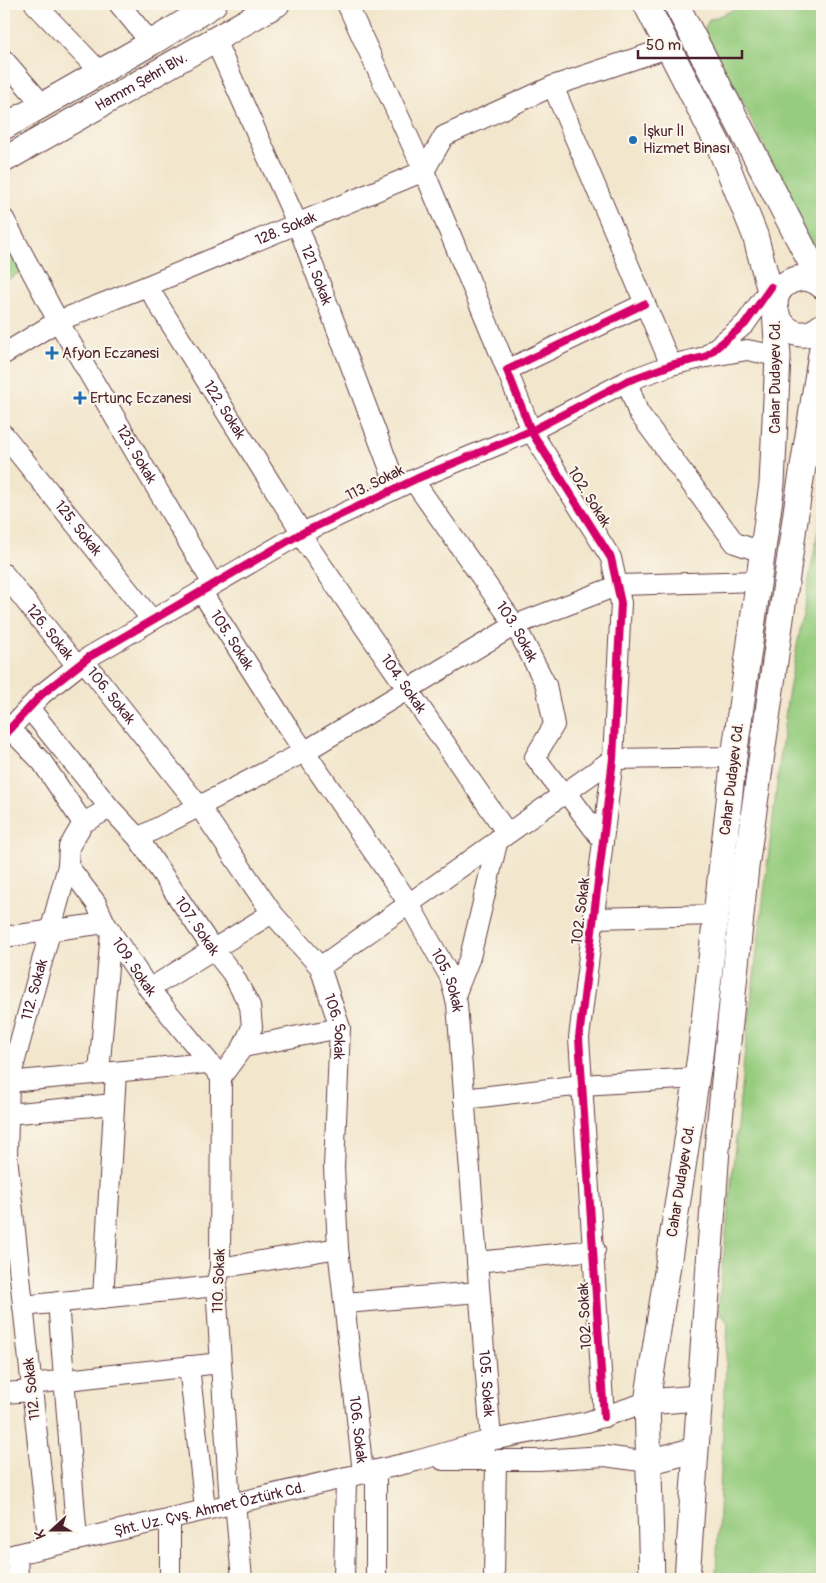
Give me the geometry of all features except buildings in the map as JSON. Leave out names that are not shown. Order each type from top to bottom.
[{"type":"main road","name":"Hamm Şehri Blv.","points":[[4,127],[151,43],[214,4]]},
{"type":"main road","name":"Hamm Şehri Blv.","points":[[4,160],[277,4]]},
{"type":"main road","name":"Cahar Dudayev Cd.","points":[[646,4],[670,47],[720,148],[755,235],[773,298],[778,356],[772,484],[734,757],[697,1078],[647,1402],[652,1579]]},
{"type":"main road","points":[[676,4],[822,285]]},
{"type":"main road","points":[[822,285],[809,279],[792,280],[773,298],[782,325],[797,333],[814,332],[822,326]]},
{"type":"main road","name":"Cahar Dudayev Cd.","points":[[687,1579],[698,1398],[717,1150],[746,867],[798,498],[822,348]]},
{"type":"main road","points":[[647,1402],[698,1398]]},
{"type":"main road","points":[[648,1462],[695,1450]]},
{"type":"street","points":[[35,4],[99,71]]},
{"type":"street","points":[[120,4],[151,43]]},
{"type":"street","name":"102. Sokak","points":[[347,4],[424,171],[531,431],[611,558],[619,585],[621,603],[613,759],[579,1038],[595,1250],[604,1417]]},
{"type":"street","name":"121. Sokak","points":[[215,40],[297,223],[405,484]]},
{"type":"street","points":[[424,171],[444,136],[553,86],[670,47]]},
{"type":"street","points":[[4,60],[42,104]]},
{"type":"street","points":[[553,86],[671,365]]},
{"type":"street","name":"128. Sokak","points":[[4,354],[58,321],[424,171]]},
{"type":"street","name":"123. Sokak","points":[[4,219],[58,321],[207,587]]},
{"type":"street","name":"122. Sokak","points":[[147,286],[301,534]]},
{"type":"street","name":"113. Sokak","points":[[705,357],[773,298]]},
{"type":"street","points":[[507,370],[644,304]]},
{"type":"street","name":"113. Sokak","points":[[7,732],[42,694],[80,663],[207,587],[301,534],[405,484],[531,431],[627,381],[671,365],[747,350],[778,356]]},
{"type":"street","points":[[627,381],[638,412],[735,543],[762,552]]},
{"type":"street","name":"125. Sokak","points":[[4,435],[152,620]]},
{"type":"street","name":"103. Sokak","points":[[405,484],[515,625],[546,685],[554,725],[536,757],[565,793]]},
{"type":"street","name":"104. Sokak","points":[[301,534],[410,690],[502,836]]},
{"type":"street","name":"126. Sokak","points":[[4,574],[80,663]]},
{"type":"street","points":[[138,838],[304,752],[410,690],[515,625],[619,585],[759,581]]},
{"type":"street","name":"105. Sokak","points":[[207,587],[304,752],[408,902],[450,977],[455,995],[491,1440]]},
{"type":"street","name":"106. Sokak","points":[[80,663],[199,806],[272,913],[320,967],[340,1028],[334,1167],[338,1248],[362,1473],[344,1579]]},
{"type":"street","name":"107. Sokak","points":[[29,708],[110,808],[138,838],[212,948],[232,973],[250,1006],[252,1027],[243,1047],[214,1070]]},
{"type":"street","points":[[7,732],[42,762],[83,823],[110,808]]},
{"type":"street","points":[[320,967],[408,902],[613,759],[734,757]]},
{"type":"street","points":[[565,793],[604,841]]},
{"type":"street","name":"112. Sokak","points":[[49,1546],[23,1306],[7,1187],[9,1082],[68,866],[70,846],[83,823]]},
{"type":"street","points":[[455,995],[470,957],[502,836]]},
{"type":"street","name":"109. Sokak","points":[[68,866],[96,903],[108,927],[149,989],[214,1070]]},
{"type":"street","points":[[149,989],[212,948],[272,913]]},
{"type":"street","points":[[595,918],[716,915]]},
{"type":"street","points":[[4,936],[50,930],[108,927],[108,1072],[114,1104],[103,1298]]},
{"type":"street","points":[[243,1047],[340,1028]]},
{"type":"street","points":[[9,1082],[108,1072],[214,1070]]},
{"type":"street","name":"110. Sokak","points":[[214,1070],[220,1363],[242,1579]]},
{"type":"street","points":[[464,1099],[582,1085],[697,1078]]},
{"type":"street","points":[[8,1114],[114,1104]]},
{"type":"street","points":[[23,1306],[103,1298],[218,1277],[338,1248]]},
{"type":"street","points":[[477,1262],[595,1250]]},
{"type":"street","points":[[344,1303],[479,1292]]},
{"type":"street","points":[[58,1302],[77,1540]]},
{"type":"street","points":[[4,1393],[64,1380],[220,1363]]},
{"type":"street","points":[[189,1366],[205,1510]]},
{"type":"street","name":"Şht. Uz. Çvş. Ahmet Öztürk Cd.","points":[[11,1555],[416,1461],[491,1440],[604,1417],[647,1402]]},
{"type":"street","name":"Şht. Uz. Çvş. Ahmet Öztürk Cd.","points":[[416,1461],[605,1456],[648,1462]]},
{"type":"street","points":[[494,1579],[496,1460]]},
{"type":"street","points":[[362,1473],[376,1579]]},
{"type":"street","points":[[170,1518],[170,1579]]},
{"type":"street","points":[[11,1555],[18,1579]]},
{"type":"green space","points":[[747,4],[822,4],[822,250],[810,242],[743,103],[704,30],[709,20]]},
{"type":"green space","points":[[4,241],[21,272],[4,282]]},
{"type":"green space","points":[[822,509],[822,1487],[817,1579],[709,1579],[716,1574],[728,1323],[718,1310],[744,1060],[787,701]]},
{"type":"cycle path","points":[[4,735],[42,694],[89,657],[300,534],[418,478],[531,431],[627,381],[671,365],[705,357],[745,324],[771,287]]},
{"type":"cycle path","points":[[604,1417],[579,1038],[613,759],[621,603],[611,558],[531,431],[507,370],[644,304]]},
{"type":"place","name":"İşkur İl Hizmet Binası","points":[[633,140]]},
{"type":"place","name":"Afyon Eczanesi","points":[[52,353]]},
{"type":"place","name":"Ertunç Eczanesi","points":[[80,398]]}]
